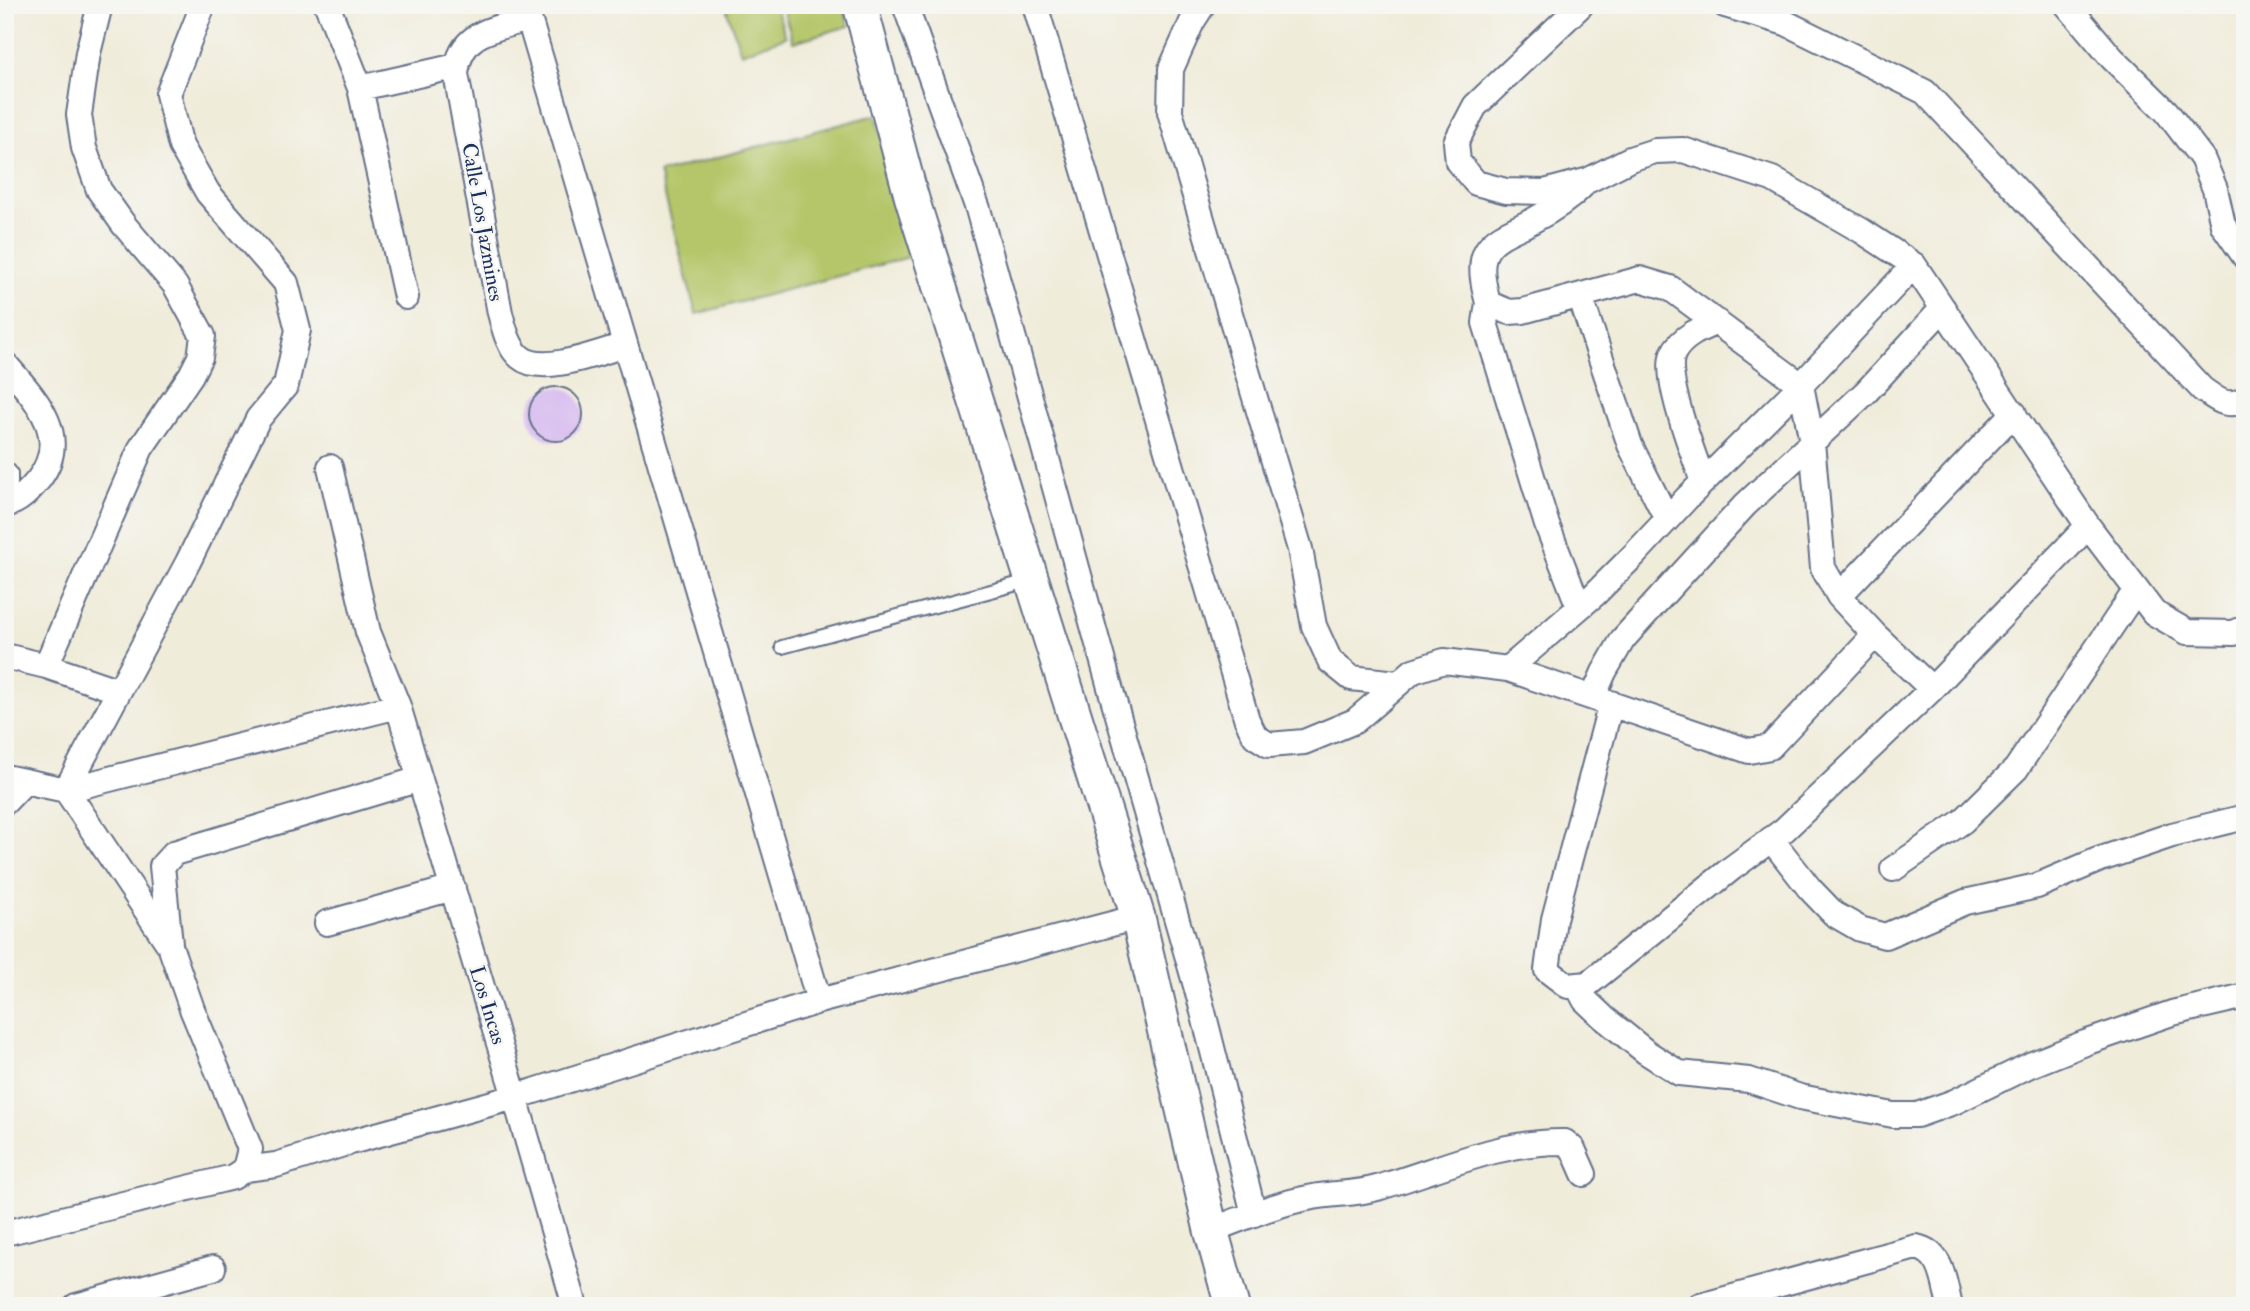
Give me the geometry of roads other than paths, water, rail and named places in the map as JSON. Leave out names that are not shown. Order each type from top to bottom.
[{"type":"street","points":[[47,666],[142,448],[191,375],[200,357],[203,336],[175,285],[124,225],[99,190],[84,148],[79,115],[88,53],[100,5]]},
{"type":"street","points":[[66,790],[188,562],[258,419],[286,386],[298,330],[286,283],[208,193],[181,146],[168,94],[203,5]]},
{"type":"street","points":[[327,5],[360,88],[406,297]]},
{"type":"street","points":[[860,5],[912,199],[1139,916],[1211,1230],[1232,1306]]},
{"type":"street","points":[[905,5],[978,209],[1111,691],[1200,1000],[1254,1214]]},
{"type":"street","points":[[1035,5],[1247,720],[1255,736],[1269,745],[1304,742],[1355,720],[1413,671],[1444,662],[1508,669],[1749,751],[1770,747],[1875,635]]},
{"type":"street","points":[[1203,5],[1192,22],[1171,69],[1170,112],[1300,549],[1314,626],[1330,661],[1351,678],[1397,683]]},
{"type":"street","points":[[1581,5],[1475,106],[1456,142],[1458,162],[1476,183],[1506,191],[1544,192],[1589,180],[1630,159],[1655,151],[1683,150],[1772,179],[1914,265],[2088,526],[2154,613],[2187,632],[2234,633],[2245,628]]},
{"type":"street","points":[[1725,5],[1787,23],[1925,92],[2202,389],[2219,401],[2234,404],[2245,400]]},
{"type":"street","points":[[2067,5],[2112,58],[2166,111],[2202,158],[2215,189],[2223,225],[2245,257]]},
{"type":"street","points":[[360,88],[457,66],[463,50],[481,33],[527,12],[819,1001]]},
{"type":"street","name":"Calle Los Jazmines","points":[[457,66],[456,74],[500,313],[507,338],[520,357],[534,364],[554,365],[625,345]]},
{"type":"street","points":[[1580,607],[1547,525],[1488,334],[1485,323],[1488,303],[1483,287],[1482,264],[1486,250],[1497,239],[1571,197],[1589,180]]},
{"type":"street","points":[[1508,669],[1580,607],[1801,385],[1914,265]]},
{"type":"street","points":[[1488,303],[1509,312],[1523,311],[1640,279],[1670,288],[1801,385],[1812,442],[1823,568],[1839,596],[1875,635],[1933,689]]},
{"type":"street","points":[[1580,296],[1630,446],[1667,519]]},
{"type":"street","points":[[1943,308],[1866,392],[1745,505],[1623,639],[1604,672],[1602,700],[1555,919],[1547,970],[1568,986],[1588,984],[1732,868],[1784,830],[1933,689],[2088,526]]},
{"type":"street","points":[[1703,482],[1687,435],[1670,368],[1674,352],[1692,333],[1717,322]]},
{"type":"street","points":[[5,364],[46,419],[53,435],[53,451],[43,474],[30,490],[5,505]]},
{"type":"street","points":[[1839,596],[2014,414]]},
{"type":"street","name":"Los Incas","points":[[330,467],[368,632],[398,706],[516,1097],[575,1306]]},
{"type":"street","points":[[5,475],[5,486]]},
{"type":"street","points":[[1893,869],[1963,821],[2016,769],[2136,590]]},
{"type":"street","points":[[5,656],[47,666],[119,691]]},
{"type":"street","points":[[5,802],[15,779],[66,790],[398,706]]},
{"type":"street","points":[[245,1168],[250,1149],[192,1009],[170,946],[162,866],[174,853],[420,779]]},
{"type":"street","points":[[66,790],[170,946]]},
{"type":"street","points":[[1771,839],[1810,889],[1834,914],[1860,929],[1885,936],[1965,902],[2037,886],[2098,860],[2172,835],[2245,817]]},
{"type":"street","points":[[327,923],[453,888]]},
{"type":"street","points":[[5,1233],[233,1177],[245,1168],[275,1165],[516,1097],[819,1001],[1139,916]]},
{"type":"street","points":[[1577,985],[1585,1000],[1604,1018],[1646,1052],[1679,1073],[1749,1080],[1800,1097],[1893,1115],[1917,1115],[1954,1102],[2030,1065],[2085,1043],[2172,1013],[2245,996]]},
{"type":"street","points":[[1211,1230],[1313,1197],[1377,1189],[1500,1149],[1543,1142],[1565,1142],[1573,1149],[1584,1174]]},
{"type":"street","points":[[1700,1306],[1916,1247],[1929,1251],[1937,1259],[1950,1306]]},
{"type":"street","points":[[76,1306],[213,1268]]},
{"type":"lane","points":[[782,647],[1032,580]]}]
